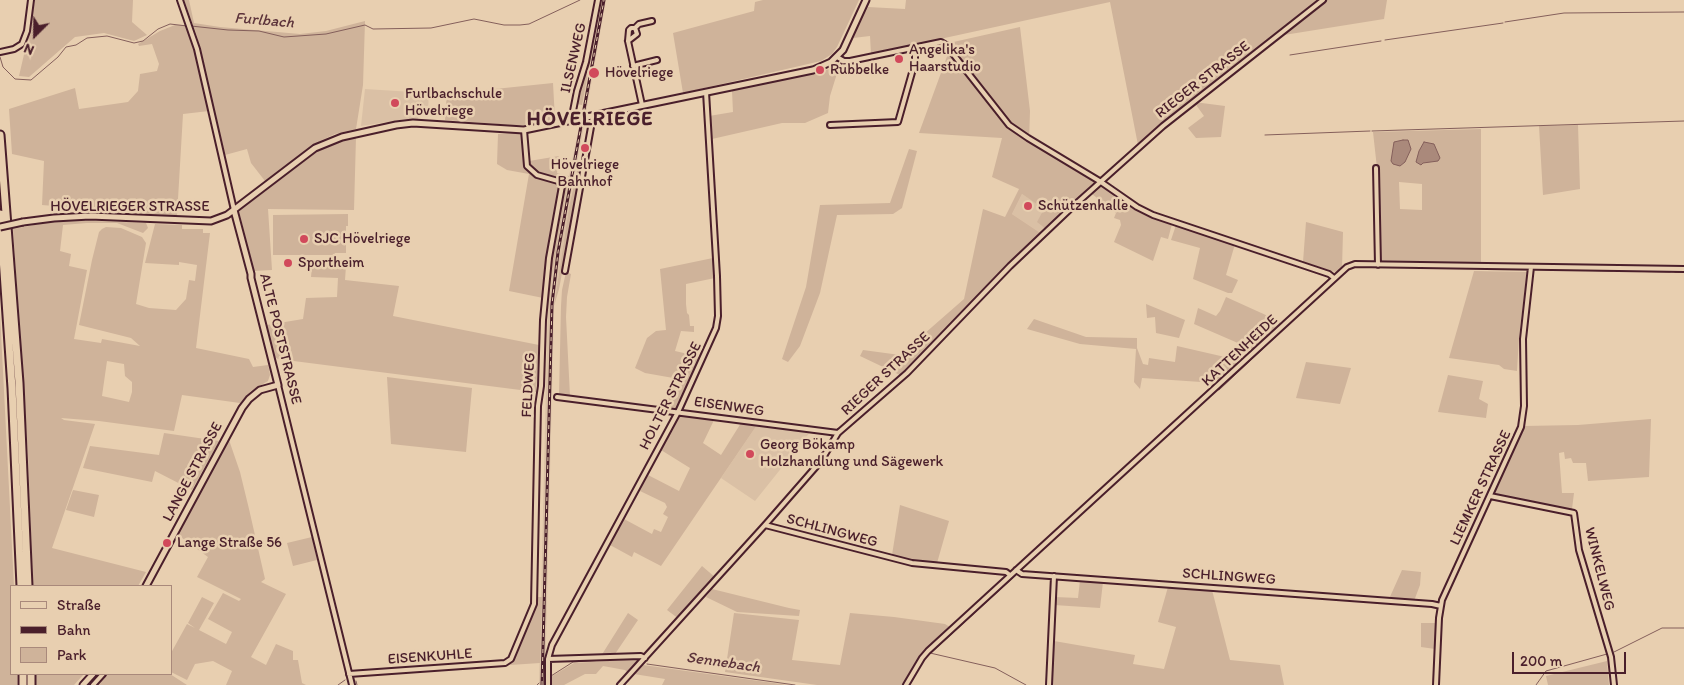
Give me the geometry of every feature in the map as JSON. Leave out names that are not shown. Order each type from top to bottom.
[{"type":"highway","points":[[0,135],[19,382],[28,585]]},
{"type":"highway","points":[[0,214],[12,388],[21,585]]},
{"type":"main road","name":"HÖVELRIEGER STRASSE","points":[[0,227],[54,218],[90,216],[204,222],[219,219],[234,210],[304,155],[324,143],[337,138],[413,123],[524,130],[813,70],[826,65],[837,57],[848,41],[866,0]]},
{"type":"main road","name":"ALTE POSTSTRASSE","points":[[234,210],[278,385]]},
{"type":"main road","name":"LANGE STRASSE","points":[[147,585],[242,408],[260,390],[278,385]]},
{"type":"main road","points":[[83,685],[92,675]]},
{"type":"street","points":[[0,52],[14,50],[22,44],[27,31],[31,0]]},
{"type":"street","name":"ALTE POSTSTRASSE","points":[[180,0],[197,49],[234,210]]},
{"type":"street","name":"ILSENWEG","points":[[573,120],[572,116],[577,91],[586,62],[598,0]]},
{"type":"street","name":"RIEGER STRASSE","points":[[620,685],[821,461],[838,433],[907,373],[1010,266],[1177,114],[1322,0]]},
{"type":"street","points":[[642,105],[628,41],[629,30],[639,24],[652,22]]},
{"type":"street","points":[[628,41],[636,36],[637,31],[635,28]]},
{"type":"street","points":[[837,57],[841,60],[850,61],[941,42],[946,45],[1009,125],[1101,182],[1137,207],[1153,215],[1329,274],[1334,278]]},
{"type":"street","points":[[830,125],[898,122],[916,62],[915,47]]},
{"type":"street","points":[[633,66],[657,60]]},
{"type":"street","name":"HOLTER STRASSE","points":[[548,685],[548,660],[552,645],[678,412],[716,328],[718,316],[708,92]]},
{"type":"street","points":[[565,271],[593,116]]},
{"type":"street","name":"FELDWEG","points":[[511,659],[534,604],[538,406],[541,386],[542,320],[548,266],[562,186],[558,181],[537,174],[527,166],[524,130]]},
{"type":"street","points":[[1376,168],[1378,265]]},
{"type":"street","name":"KATTENHEIDE","points":[[906,685],[928,651],[1213,392],[1347,267],[1355,264],[1684,269]]},
{"type":"street","name":"LIEMKER STRASSE","points":[[1436,685],[1440,606],[1515,442],[1523,416],[1523,339],[1531,267]]},
{"type":"street","name":"ALTE POSTSTRASSE","points":[[278,385],[352,685]]},
{"type":"street","name":"EISENWEG","points":[[557,397],[838,433]]},
{"type":"street","name":"WINKELWEG","points":[[1490,496],[1574,513],[1579,550],[1611,658],[1614,685]]},
{"type":"street","name":"SCHLINGWEG","points":[[765,525],[912,563],[1006,572],[1010,575]]},
{"type":"street","name":"SCHLINGWEG","points":[[1016,570],[1022,574],[1440,606]]},
{"type":"street","points":[[1049,685],[1054,576]]},
{"type":"street","points":[[548,660],[641,656],[644,658]]},
{"type":"street","name":"EISENKUHLE","points":[[349,674],[505,663],[511,659]]},
{"type":"street","points":[[93,685],[102,675]]},
{"type":"shaded area","points":[[602,0],[606,0],[586,113],[581,114]]},
{"type":"shaded area","points":[[365,89],[429,93],[428,109],[419,108],[418,120],[407,119],[361,126]]},
{"type":"shaded area","points":[[585,120],[554,306],[545,685],[539,685],[548,299],[580,122]]},
{"type":"shaded area","points":[[1408,140],[1411,149],[1405,162],[1400,166],[1393,164],[1391,161],[1394,142]]},
{"type":"shaded area","points":[[1424,142],[1434,144],[1440,158],[1438,161],[1421,165],[1416,162]]},
{"type":"shaded area","points":[[1022,194],[1045,209],[1047,229],[1042,234],[1012,214]]},
{"type":"shaded area","points":[[757,425],[811,431],[755,501],[721,478]]},
{"type":"green space","points":[[35,0],[133,0],[132,22],[147,35],[134,41],[104,33],[75,37],[29,77],[19,76]]},
{"type":"green space","points":[[184,0],[189,0],[194,23],[220,27],[300,34],[326,31],[365,21],[363,85],[356,129],[335,134],[320,141],[265,181],[251,163],[247,149],[225,155],[197,36]]},
{"type":"green space","points":[[599,0],[602,0],[582,105],[577,104],[588,63]]},
{"type":"green space","points":[[763,0],[859,0],[837,47],[832,54],[821,61],[683,93],[673,33],[754,11],[755,2]]},
{"type":"green space","points":[[906,0],[1387,0],[1384,19],[1284,35],[1272,39],[1176,113],[1138,145],[1110,2],[871,54],[870,36],[853,38],[868,7],[905,9]]},
{"type":"green space","points":[[175,25],[187,25],[209,111],[183,114],[177,216],[42,205],[44,161],[12,154],[9,109],[75,88],[79,109],[128,102],[138,91],[140,74],[157,71],[159,64],[152,44],[139,46],[138,44],[160,31]]},
{"type":"green space","points":[[1020,27],[1030,111],[1029,142],[1094,182],[1046,229],[1037,222],[1044,209],[1022,194],[1012,214],[1042,234],[1017,255],[902,376],[860,356],[863,350],[900,355],[964,299],[983,209],[1005,217],[1019,189],[992,177],[1002,138],[919,133],[949,51],[952,48],[949,43]]},
{"type":"green space","points":[[839,67],[830,96],[828,113],[805,123],[782,123],[712,139],[709,116],[733,112],[732,91]]},
{"type":"green space","points":[[553,83],[555,120],[511,125],[445,120],[447,91],[485,90]]},
{"type":"green space","points":[[1194,102],[1225,106],[1221,137],[1196,138],[1188,128],[1204,116]]},
{"type":"green space","points":[[1578,125],[1580,189],[1543,195],[1539,126]]},
{"type":"green space","points":[[1481,129],[1481,264],[1380,261],[1377,168],[1373,132]],"holes":[[[1399,182],[1422,184],[1422,210],[1400,209]]]},
{"type":"green space","points":[[526,132],[529,161],[559,156],[557,173],[569,176],[548,299],[509,291],[529,174],[507,170],[497,164],[498,134]]},
{"type":"green space","points":[[356,137],[354,210],[268,209],[272,270],[254,271],[239,211],[322,148]]},
{"type":"green space","points":[[909,149],[917,151],[902,208],[893,214],[837,215],[820,293],[800,346],[788,362],[782,359],[806,287],[820,205],[890,203]]},
{"type":"green space","points":[[578,166],[582,167],[559,289],[554,306],[569,207]]},
{"type":"green space","points":[[1100,186],[1136,209],[1172,224],[1168,239],[1161,237],[1153,261],[1114,242],[1121,225],[1120,220],[1114,218],[1116,213],[1092,194]]},
{"type":"green space","name":"SJC Hövelriege","points":[[348,214],[346,253],[335,253],[335,255],[273,255],[273,215]]},
{"type":"green space","points":[[72,220],[146,223],[148,228],[143,233],[117,223],[63,225],[60,251],[71,254],[69,266],[87,270],[74,339],[101,343],[102,339],[140,346],[131,338],[79,325],[99,232],[106,227],[121,228],[142,237],[146,243],[136,304],[149,308],[176,310],[186,299],[189,280],[195,281],[197,265],[179,262],[179,265],[145,263],[155,224],[182,225],[182,229],[203,229],[203,233],[210,233],[196,348],[249,359],[253,367],[268,365],[270,375],[268,381],[251,391],[240,403],[182,395],[174,431],[61,418],[95,424],[52,548],[146,572],[139,585],[33,585],[28,455],[13,229],[55,221]],"holes":[[[107,361],[124,364],[125,376],[132,382],[129,402],[102,396]]]},
{"type":"green space","points":[[1306,222],[1343,232],[1342,268],[1335,272],[1303,262]]},
{"type":"green space","points":[[1176,225],[1235,244],[1226,275],[1238,280],[1232,293],[1193,279],[1200,248],[1171,240]]},
{"type":"green space","points":[[713,258],[715,278],[686,284],[687,313],[690,326],[694,326],[694,332],[681,331],[675,351],[701,357],[677,409],[663,407],[679,379],[645,373],[635,368],[647,338],[656,331],[666,330],[660,269]]},
{"type":"green space","points":[[312,266],[346,266],[345,280],[399,286],[393,316],[539,345],[536,392],[278,359],[275,357],[267,325],[303,319],[306,298],[337,297],[338,278],[311,277]]},
{"type":"green space","points":[[1474,271],[1527,272],[1517,371],[1504,369],[1499,365],[1449,358]]},
{"type":"green space","points":[[566,272],[571,274],[566,317],[570,396],[559,395],[561,306]]},
{"type":"green space","points":[[1226,297],[1279,321],[1281,324],[1254,350],[1194,324],[1198,308],[1216,316]]},
{"type":"green space","points":[[1146,304],[1185,320],[1179,338],[1156,333],[1155,317],[1147,318]]},
{"type":"green space","points":[[0,313],[14,585],[10,585],[10,675],[17,675],[17,685],[0,685]]},
{"type":"green space","points":[[1034,319],[1086,337],[1137,338],[1137,348],[1143,364],[1148,365],[1149,358],[1175,362],[1177,346],[1240,362],[1216,383],[1142,378],[1140,389],[1134,382],[1136,349],[1080,344],[1027,329]]},
{"type":"green space","points":[[1306,362],[1351,368],[1340,404],[1296,398]]},
{"type":"green space","points":[[1448,375],[1483,381],[1479,399],[1488,404],[1486,418],[1438,412]]},
{"type":"green space","points":[[387,377],[472,388],[466,452],[391,444]]},
{"type":"green space","points":[[680,414],[715,418],[703,443],[721,455],[741,423],[757,425],[661,566],[634,552],[632,557],[610,545],[624,519],[652,534],[654,529],[661,532],[668,517],[663,514],[667,507],[665,503],[640,491],[648,475],[679,491],[690,468],[661,450]]},
{"type":"green space","points":[[1651,419],[1649,477],[1588,481],[1586,463],[1573,463],[1571,458],[1565,459],[1564,452],[1559,453],[1562,493],[1574,493],[1572,509],[1496,497],[1494,495],[1524,426],[1578,425]]},
{"type":"green space","points":[[164,433],[219,441],[192,490],[155,471],[152,482],[83,468],[90,446],[159,455]]},
{"type":"green space","points":[[229,440],[240,472],[265,579],[261,582],[286,594],[251,657],[266,665],[276,644],[293,651],[293,660],[298,660],[302,683],[306,685],[226,685],[232,671],[213,661],[195,664],[187,680],[172,672],[172,651],[187,624],[195,628],[188,623],[202,597],[214,603],[199,630],[226,644],[232,632],[208,619],[223,593],[239,601],[241,599],[197,577],[208,557],[178,535]]},
{"type":"green space","points":[[73,490],[99,495],[94,517],[66,510]]},
{"type":"green space","points":[[900,505],[949,521],[937,563],[892,555]]},
{"type":"green space","points":[[312,537],[317,560],[293,566],[287,543]]},
{"type":"green space","points":[[702,566],[716,578],[679,619],[667,610]]},
{"type":"green space","points":[[1402,570],[1421,572],[1420,585],[1414,601],[1389,599]]},
{"type":"green space","points":[[1080,580],[1103,582],[1100,608],[1054,605],[1055,597],[1078,598]]},
{"type":"green space","points":[[1168,587],[1212,590],[1230,660],[1280,665],[1284,685],[1051,685],[1054,641],[1135,655],[1133,664],[1164,669],[1176,627],[1158,622]]},
{"type":"green space","points":[[712,589],[800,610],[799,616],[737,612],[706,597]]},
{"type":"green space","points":[[538,597],[542,597],[540,663],[510,665]]},
{"type":"green space","points":[[628,613],[638,620],[615,654],[601,656]]},
{"type":"green space","points":[[734,613],[799,620],[792,660],[840,665],[850,613],[945,624],[950,627],[918,658],[903,685],[817,685],[725,672]]},
{"type":"green space","points":[[1421,623],[1436,623],[1435,649],[1421,647]]},
{"type":"green space","points":[[641,659],[628,673],[625,670],[603,666],[596,674],[585,674],[564,685],[549,685],[549,678],[574,663]]},
{"type":"green space","points":[[1607,661],[1609,685],[1548,685],[1546,676]]},
{"type":"green space","points":[[643,665],[788,685],[662,685],[665,679],[634,674]]},
{"type":"green space","points":[[36,675],[83,675],[74,685],[36,685]]},
{"type":"green space","points":[[103,675],[172,675],[187,685],[97,685]]},
{"type":"waterway","name":"Furlbach","points":[[191,26],[259,31],[284,37],[326,34],[365,25],[373,29],[431,28],[474,19],[504,25],[520,25],[529,24],[580,0]]},
{"type":"waterway","points":[[1505,22],[1564,13],[1684,12]]},
{"type":"waterway","points":[[1385,40],[1503,23]]},
{"type":"waterway","name":"Furlbach","points":[[0,57],[3,67],[15,79],[31,80],[58,57],[66,47],[76,45],[87,38],[107,36],[134,43],[143,41],[158,29],[170,24],[187,26]]},
{"type":"waterway","points":[[1290,55],[1381,41]]},
{"type":"waterway","points":[[1372,131],[1684,121]]},
{"type":"waterway","points":[[1265,135],[1370,131]]},
{"type":"waterway","points":[[1354,266],[1382,267]]},
{"type":"waterway","points":[[1387,267],[1429,267]]},
{"type":"waterway","points":[[1430,267],[1528,269]]},
{"type":"waterway","points":[[1534,269],[1612,271]]},
{"type":"waterway","points":[[1617,271],[1670,272]]},
{"type":"waterway","points":[[1675,272],[1684,272]]},
{"type":"waterway","points":[[1307,308],[1339,277]]},
{"type":"waterway","points":[[1219,390],[1302,312]]},
{"type":"waterway","points":[[1021,570],[1209,397]]},
{"type":"waterway","points":[[931,653],[1015,576]]},
{"type":"waterway","name":"Sennebach","points":[[1614,652],[1662,628],[1684,628]]},
{"type":"waterway","name":"Sennebach","points":[[924,658],[930,653],[995,668],[1026,685]]},
{"type":"waterway","name":"Sennebach","points":[[1536,685],[1546,671],[1607,654]]},
{"type":"waterway","name":"Sennebach","points":[[551,676],[573,662],[636,658]]},
{"type":"waterway","name":"Sennebach","points":[[647,664],[795,685]]},
{"type":"waterway","name":"Sennebach","points":[[909,685],[919,666]]},
{"type":"waterway","name":"Sennebach","points":[[338,685],[345,680]]},
{"type":"waterway","name":"Sennebach","points":[[356,681],[357,685]]},
{"type":"railway","points":[[542,685],[552,304],[558,252],[604,0]]},
{"type":"place","name":"Angelika's Haarstudio","points":[[899,59]]},
{"type":"place","name":"Rübbelke","points":[[820,70]]},
{"type":"place","name":"Hövelriege","points":[[594,73]]},
{"type":"place","name":"Furlbachschule Hövelriege","points":[[395,103]]},
{"type":"place","name":"Hövelriege Bahnhof","points":[[585,148]]},
{"type":"place","name":"Schützenhalle","points":[[1028,206]]},
{"type":"place","name":"SJC Hövelriege","points":[[304,239]]},
{"type":"place","name":"Sportheim","points":[[288,263]]},
{"type":"place","name":"Georg Bökamp Holzhandlung und Sägewerk","points":[[750,454]]},
{"type":"place","name":"Lange Straße 56","points":[[167,543]]},
{"type":"district","name":"HÖVELRIEGE","points":[[590,120]]}]
